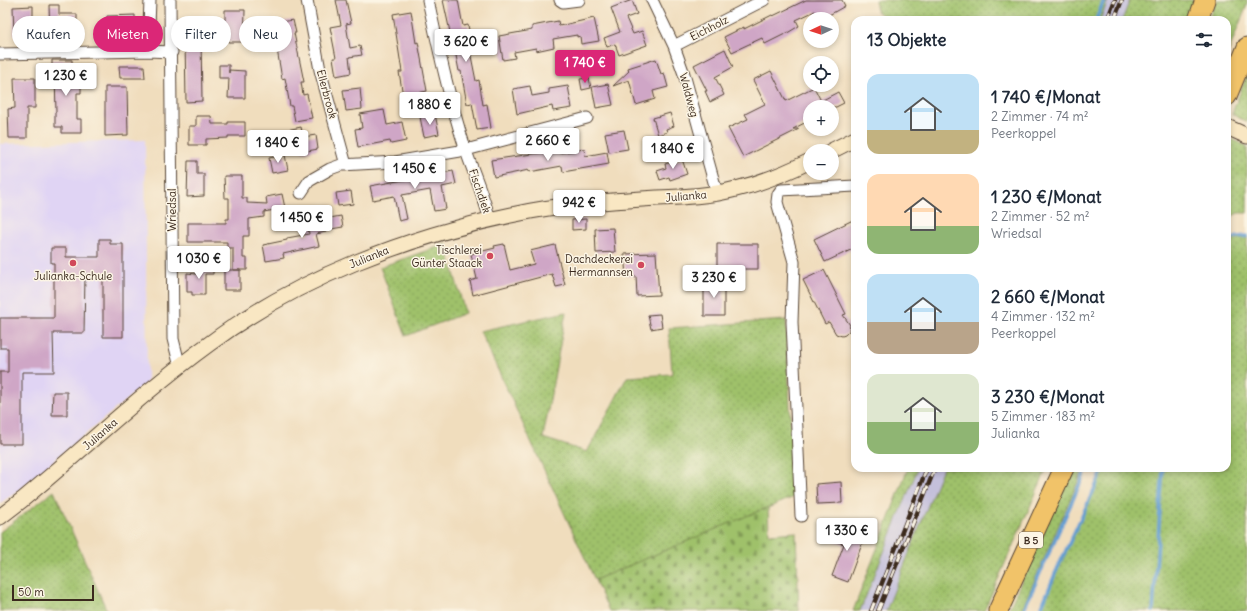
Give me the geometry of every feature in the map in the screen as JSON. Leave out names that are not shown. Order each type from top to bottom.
[{"type":"highway","points":[[1199,16],[1205,0]]},
{"type":"highway","points":[[1231,86],[1247,47]]},
{"type":"highway","name":"B 5","points":[[998,611],[1062,472]]},
{"type":"street","points":[[149,16],[150,0]]},
{"type":"street","name":"Wriedsal","points":[[170,0],[171,26]]},
{"type":"street","name":"Ellerbrook","points":[[307,0],[320,70],[346,164]]},
{"type":"street","name":"Fischdiek","points":[[428,0],[444,70],[466,150],[490,220]]},
{"type":"street","points":[[560,0],[563,2],[580,0]]},
{"type":"street","name":"Waldweg","points":[[652,0],[674,46],[684,74],[717,193]]},
{"type":"street","name":"Eichholz","points":[[674,46],[764,0]]},
{"type":"street","points":[[0,54],[99,52]]},
{"type":"street","name":"Wriedsal","points":[[172,52],[173,339],[180,367]]},
{"type":"street","points":[[301,193],[309,181],[325,172],[346,164],[395,162],[466,150],[587,118]]},
{"type":"street","points":[[1231,129],[1246,136]]},
{"type":"street","points":[[839,147],[851,141]]},
{"type":"street","name":"Julianka","points":[[0,516],[22,500],[209,344],[292,292],[353,263],[443,231],[490,220],[566,205],[685,197],[735,190],[772,178],[803,165]]},
{"type":"street","points":[[801,516],[792,322],[794,262],[777,202],[778,194],[781,190],[851,186]]},
{"type":"shaded area","points":[[1108,0],[1130,0],[1124,16],[1102,16]]},
{"type":"shaded area","name":"Julianka-Schule","points":[[145,140],[147,382],[18,491],[0,503],[0,144]]},
{"type":"shaded area","points":[[916,472],[941,472],[886,611],[860,611]]},
{"type":"green space","points":[[875,0],[1108,0],[1102,16],[885,16],[877,12]]},
{"type":"green space","points":[[1130,0],[1198,0],[1191,16],[1124,16]]},
{"type":"green space","points":[[1217,0],[1247,0],[1247,5],[1231,45],[1231,16],[1210,16]]},
{"type":"green space","points":[[1247,74],[1247,122],[1232,114]]},
{"type":"green space","points":[[1231,139],[1247,146],[1247,213],[1238,213],[1231,217]]},
{"type":"green space","points":[[1247,237],[1247,611],[1154,611],[1164,472],[1231,472],[1231,241]]},
{"type":"green space","points":[[446,244],[465,313],[406,336],[380,267]]},
{"type":"green space","points":[[566,312],[543,438],[587,452],[627,377],[672,374],[669,328],[786,320],[794,497],[595,580],[480,331]]},
{"type":"green space","points":[[906,472],[916,472],[860,611],[853,611]]},
{"type":"green space","points":[[941,472],[1045,472],[984,611],[886,611]]},
{"type":"green space","points":[[1070,472],[1082,472],[1021,611],[1008,611]]},
{"type":"green space","points":[[1103,472],[1162,472],[1152,611],[1041,611]]},
{"type":"green space","points":[[54,491],[107,611],[0,611],[0,532]]},
{"type":"green space","points":[[768,507],[769,534],[796,532],[799,611],[609,611],[595,580]]},
{"type":"building","points":[[336,0],[346,0],[351,23],[346,24],[350,48],[360,46],[362,55],[349,57],[351,73],[336,76],[333,58],[336,58],[330,27],[341,25]]},
{"type":"building","points":[[443,0],[458,0],[463,26],[468,25],[472,46],[469,46],[476,81],[479,80],[483,105],[487,104],[491,128],[477,130],[472,103],[467,104],[461,71],[459,71]]},
{"type":"building","points":[[632,0],[637,14],[626,18],[633,34],[642,31],[647,45],[619,55],[615,44],[607,47],[604,38],[620,32],[611,8]]},
{"type":"building","points":[[806,0],[842,0],[845,6],[834,12],[803,12],[803,17],[796,20],[799,26],[789,32],[765,44],[762,38],[732,52],[724,37],[772,15],[773,16]]},
{"type":"building","points":[[49,5],[59,5],[59,14],[77,14],[77,16],[49,16]]},
{"type":"building","points":[[33,6],[33,16],[13,16],[13,7]]},
{"type":"building","points":[[225,10],[245,10],[245,16],[239,16],[239,42],[231,42],[231,16],[225,16]]},
{"type":"building","points":[[411,11],[416,43],[418,42],[427,91],[403,96],[399,72],[402,72],[393,14]]},
{"type":"building","points":[[135,15],[135,16],[107,16]]},
{"type":"building","points":[[594,18],[599,41],[581,44],[580,36],[577,37],[577,35],[553,39],[554,47],[536,51],[536,48],[514,52],[515,58],[503,60],[499,36],[532,30],[532,26],[558,21],[559,26]]},
{"type":"building","points":[[292,20],[296,33],[294,33],[304,82],[301,82],[303,95],[307,94],[312,118],[295,121],[292,106],[290,106],[285,78],[282,79],[278,52],[292,52]]},
{"type":"building","points":[[725,49],[733,67],[715,77],[724,95],[710,102],[705,91],[707,91],[694,65]]},
{"type":"building","points":[[185,52],[201,52],[202,101],[186,102]]},
{"type":"building","points":[[656,59],[661,74],[664,73],[668,87],[653,91],[655,99],[636,105],[629,80],[613,86],[629,71],[628,68]]},
{"type":"building","points":[[52,60],[72,60],[72,79],[81,79],[81,93],[77,93],[77,119],[81,119],[81,133],[62,133],[62,127],[55,127],[55,74],[52,74]]},
{"type":"building","points":[[219,65],[229,65],[229,70],[245,71],[245,98],[228,98],[229,78],[219,78]]},
{"type":"building","points":[[119,66],[144,66],[145,78],[120,78]]},
{"type":"building","points":[[771,71],[786,101],[804,92],[816,92],[820,100],[803,100],[803,124],[793,129],[799,129],[743,157],[728,128],[748,119],[745,114],[765,104],[753,80]]},
{"type":"building","points":[[14,78],[35,78],[35,108],[27,108],[27,138],[9,138],[8,109],[15,108]]},
{"type":"building","points":[[589,78],[591,88],[582,90],[580,79]]},
{"type":"building","points":[[608,84],[613,105],[596,108],[592,87]]},
{"type":"building","points":[[530,86],[532,96],[549,93],[549,89],[568,86],[572,108],[553,111],[552,106],[517,114],[513,89]]},
{"type":"building","points":[[105,87],[127,87],[128,135],[105,136]]},
{"type":"building","points":[[360,88],[362,109],[346,111],[343,90]]},
{"type":"building","points":[[838,92],[844,103],[839,106],[839,100],[823,100]]},
{"type":"building","points":[[384,110],[387,125],[402,122],[406,141],[391,144],[390,141],[358,147],[355,129],[362,128],[360,114]]},
{"type":"building","points":[[670,113],[674,126],[666,129],[667,132],[658,135],[653,118]]},
{"type":"building","points":[[435,114],[439,134],[424,137],[420,117]]},
{"type":"building","points":[[196,116],[211,116],[212,124],[245,122],[245,136],[228,136],[228,138],[206,139],[206,145],[189,145],[189,126],[196,126]]},
{"type":"building","points":[[301,127],[303,137],[316,135],[318,149],[302,152],[300,141],[284,144],[282,131]]},
{"type":"building","points":[[624,130],[628,149],[609,152],[605,133]]},
{"type":"building","points":[[558,146],[559,153],[584,149],[585,156],[607,152],[609,164],[563,172],[562,166],[529,172],[529,170],[494,177],[491,160],[545,152],[544,148]]},
{"type":"building","points":[[285,155],[288,170],[272,173],[269,158]]},
{"type":"building","points":[[682,159],[687,174],[670,180],[669,177],[660,180],[657,171],[666,168],[665,164]]},
{"type":"building","points":[[188,161],[197,161],[197,174],[204,174],[204,196],[187,197]]},
{"type":"building","points":[[453,171],[456,184],[442,187],[446,209],[434,211],[430,190],[402,195],[407,219],[399,221],[394,196],[373,200],[370,186]]},
{"type":"building","points":[[224,176],[242,176],[242,198],[247,198],[247,203],[267,204],[266,197],[282,194],[285,208],[264,212],[264,217],[249,219],[249,236],[243,236],[243,258],[247,258],[247,270],[233,270],[233,248],[227,248],[227,242],[188,242],[188,223],[226,223],[226,219],[229,219],[229,198],[225,198]]},
{"type":"building","points":[[351,191],[353,204],[338,206],[336,193]]},
{"type":"building","points":[[341,216],[343,227],[325,230],[326,232],[316,234],[319,246],[283,254],[284,258],[266,261],[263,245],[287,240],[287,238],[309,234],[307,222]]},
{"type":"building","points":[[586,219],[586,229],[572,230],[572,220]]},
{"type":"building","points":[[851,221],[851,250],[825,262],[814,239]]},
{"type":"building","points":[[613,228],[615,252],[596,253],[595,229]]},
{"type":"building","points":[[99,239],[110,239],[110,244],[123,244],[123,337],[103,337],[103,275],[85,275],[84,333],[53,333],[54,372],[22,372],[22,444],[0,444],[0,372],[8,372],[8,348],[0,348],[0,318],[54,318],[54,263],[51,263],[51,248],[66,248],[66,257],[99,257]]},
{"type":"building","points":[[504,244],[510,270],[534,264],[530,251],[555,245],[565,285],[556,287],[552,274],[473,295],[470,281],[477,279],[471,254],[495,248],[494,246]]},
{"type":"building","points":[[717,244],[758,244],[758,269],[717,269]]},
{"type":"building","name":"Dachdeckerei Hermannsen","points":[[656,253],[659,295],[637,296],[636,276],[626,276],[624,254]]},
{"type":"building","points":[[197,264],[213,265],[213,274],[205,274],[205,295],[192,295],[192,292],[187,292],[187,273],[197,274]]},
{"type":"building","points":[[224,270],[240,270],[240,290],[224,290]]},
{"type":"building","points":[[824,270],[846,314],[843,315],[850,325],[849,331],[842,336],[836,334],[829,322],[825,324],[803,280]]},
{"type":"building","points":[[704,282],[724,282],[724,316],[704,316]]},
{"type":"building","points":[[660,314],[662,327],[651,329],[648,315]]},
{"type":"building","points":[[53,392],[67,392],[67,415],[52,415]]},
{"type":"building","points":[[841,482],[842,503],[817,504],[816,484]]},
{"type":"building","points":[[837,526],[865,536],[848,582],[832,576],[844,544],[832,540]]},
{"type":"waterway","points":[[1098,16],[1104,0]]},
{"type":"waterway","points":[[1231,239],[1247,236]]},
{"type":"waterway","points":[[1023,611],[1085,472]]},
{"type":"waterway","points":[[1040,611],[1055,574],[1102,472]]},
{"type":"waterway","points":[[1153,611],[1163,472]]},
{"type":"railway","points":[[1109,16],[1115,0]]},
{"type":"railway","points":[[1116,16],[1122,0]]},
{"type":"railway","points":[[871,611],[925,472]]},
{"type":"railway","points":[[878,611],[933,472]]},
{"type":"place","name":"Tischlerei Günter Staack","points":[[490,256]]},
{"type":"place","name":"Julianka-Schule","points":[[73,263]]},
{"type":"place","name":"Dachdeckerei Hermannsen","points":[[641,265]]}]
